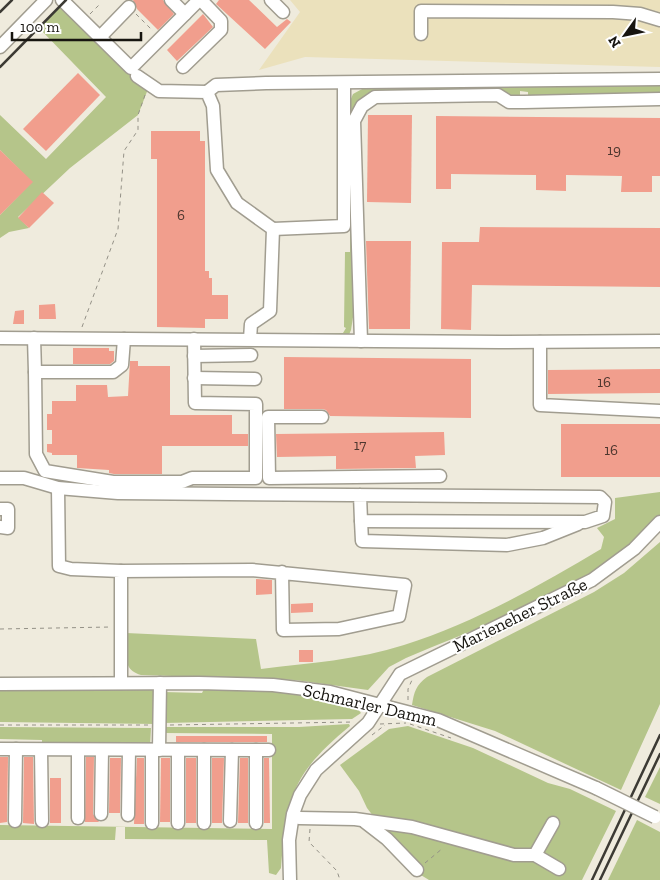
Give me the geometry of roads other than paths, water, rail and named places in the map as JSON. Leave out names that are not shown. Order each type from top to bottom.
[{"type":"street","points":[[0,47],[46,0]]},
{"type":"street","points":[[62,0],[131,68],[200,0],[221,21],[221,30],[183,67]]},
{"type":"street","points":[[171,0],[185,14]]},
{"type":"street","points":[[271,0],[283,12]]},
{"type":"street","points":[[421,34],[421,6],[613,12],[640,14],[660,20]]},
{"type":"street","points":[[100,37],[129,7]]},
{"type":"street","points":[[137,76],[159,91],[207,92],[216,85],[660,79]]},
{"type":"street","points":[[207,92],[213,106],[217,170],[237,203],[273,229],[344,226],[344,83]]},
{"type":"street","points":[[361,341],[354,121],[362,106],[375,97],[498,96],[509,102],[660,99]]},
{"type":"street","points":[[250,339],[251,324],[270,311],[273,229]]},
{"type":"street","points":[[0,338],[79,337],[124,339],[540,342],[660,341]]},
{"type":"street","points":[[34,338],[36,454],[45,471],[113,482],[182,482],[192,478],[256,478],[256,404],[194,403],[194,339]]},
{"type":"street","points":[[35,372],[113,372],[122,365],[124,339]]},
{"type":"street","points":[[540,342],[540,405],[660,411]]},
{"type":"street","points":[[194,356],[250,356]]},
{"type":"street","points":[[194,378],[255,378]]},
{"type":"street","points":[[322,417],[268,417],[269,478],[440,476]]},
{"type":"street","points":[[0,478],[24,478],[58,488],[118,493],[360,495],[600,497],[605,502],[602,516],[543,538],[507,545],[362,541],[360,495]]},
{"type":"street","points":[[58,488],[59,566],[71,570],[282,572],[405,585],[399,616],[339,629],[283,630],[282,572]]},
{"type":"street","points":[[0,509],[8,509],[8,528],[0,527]]},
{"type":"street","points":[[361,522],[585,522]]},
{"type":"street","name":"Marieneher Straße","points":[[290,880],[289,840],[293,814],[300,795],[316,770],[368,723],[394,680],[400,674],[592,580],[634,549],[660,522]]},
{"type":"street","points":[[121,571],[121,683]]},
{"type":"street","points":[[152,823],[155,750],[160,725],[160,683]]},
{"type":"street","name":"Schmarler Damm","points":[[0,684],[160,683],[273,685],[330,692],[438,720],[596,788],[658,818]]},
{"type":"street","points":[[0,750],[269,750]]},
{"type":"street","points":[[15,821],[16,750]]},
{"type":"street","points":[[41,750],[42,822]]},
{"type":"street","points":[[78,750],[78,818]]},
{"type":"street","points":[[102,750],[102,814]]},
{"type":"street","points":[[128,815],[129,750]]},
{"type":"street","points":[[178,750],[178,823]]},
{"type":"street","points":[[204,750],[204,823]]},
{"type":"street","points":[[230,822],[232,750]]},
{"type":"street","points":[[256,750],[256,823]]},
{"type":"street","points":[[299,818],[356,819],[412,827],[455,837],[514,855],[535,855],[559,869]]},
{"type":"street","points":[[356,819],[371,824],[417,870]]},
{"type":"street","points":[[535,855],[553,823]]},
{"type":"railway","points":[[0,12],[12,0]]},
{"type":"railway","points":[[0,67],[66,0]]},
{"type":"railway","points":[[592,880],[660,735]]},
{"type":"railway","points":[[600,880],[660,754]]}]
